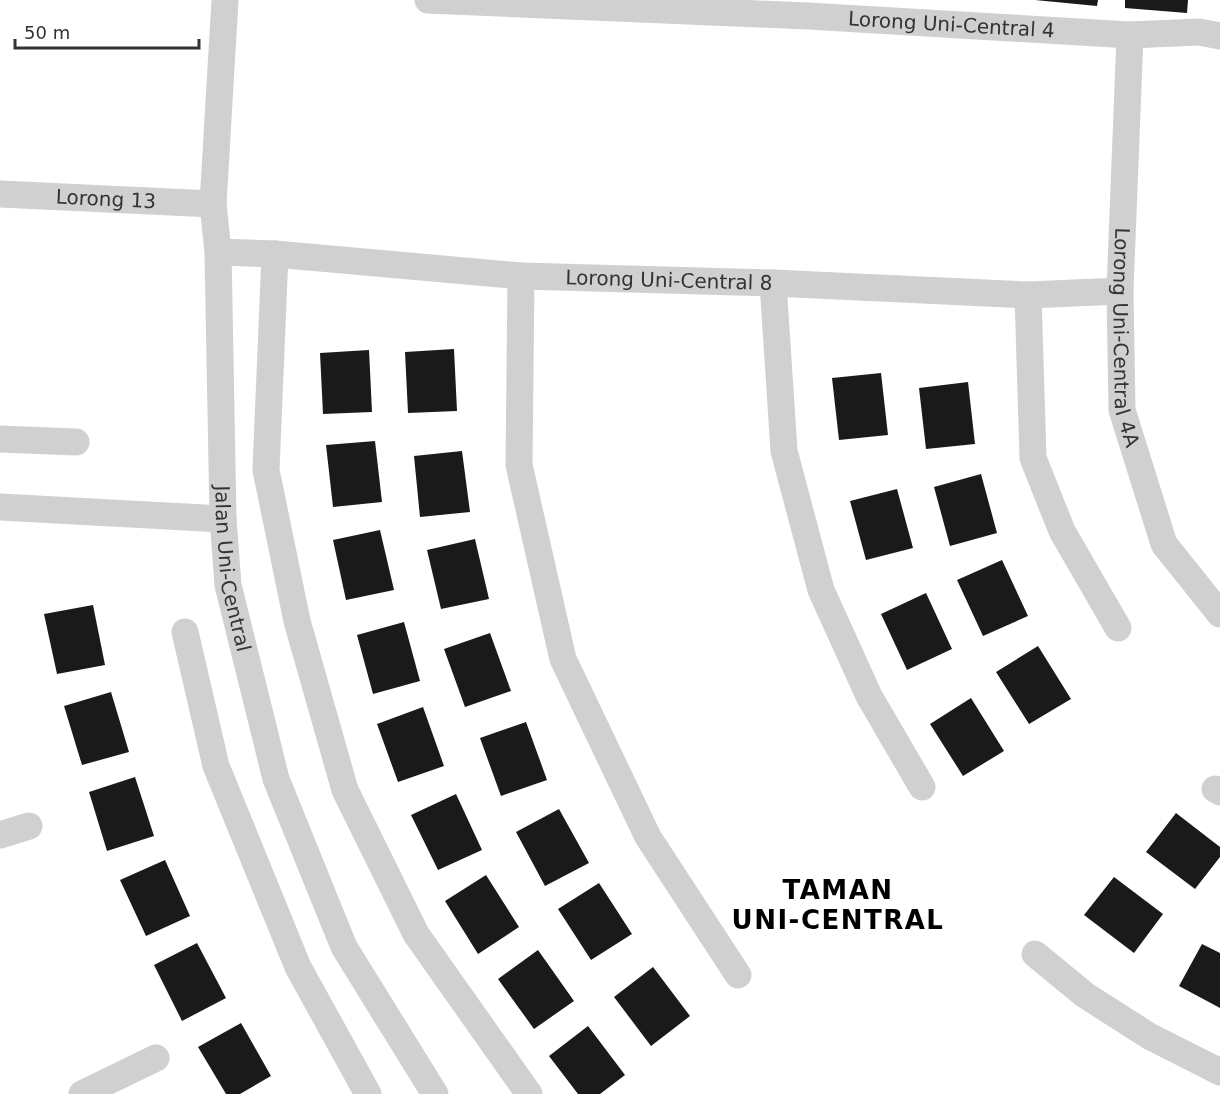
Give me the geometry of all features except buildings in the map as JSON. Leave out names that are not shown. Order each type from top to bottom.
[{"type":"street","name":"Jalan Uni-Central","points":[[225,0],[213,204],[218,252],[223,519],[228,585],[276,779],[344,947],[435,1094]]},
{"type":"street","name":"Lorong Uni-Central 4","points":[[428,0],[808,8],[1130,35],[1199,32],[1220,36]]},
{"type":"street","name":"Lorong Uni-Central 4A","points":[[1130,35],[1119,291],[1122,410],[1164,544],[1220,614]]},
{"type":"street","name":"Lorong 13","points":[[0,194],[213,204]]},
{"type":"street","name":"Lorong Uni-Central 8","points":[[218,252],[275,254],[521,276],[773,283],[1028,295],[1119,291]]},
{"type":"street","points":[[275,254],[266,470],[297,621],[345,790],[416,934],[529,1094]]},
{"type":"street","points":[[521,276],[519,465],[563,659],[648,837],[738,975]]},
{"type":"street","points":[[773,283],[784,451],[821,590],[869,696],[922,787]]},
{"type":"street","points":[[1028,295],[1033,458],[1062,531],[1118,628]]},
{"type":"street","points":[[0,439],[76,442]]},
{"type":"street","points":[[0,507],[223,519]]},
{"type":"street","points":[[185,632],[216,766],[298,967],[368,1094]]},
{"type":"street","points":[[0,835],[29,826]]},
{"type":"street","points":[[1035,954],[1085,995],[1149,1036],[1220,1072]]},
{"type":"street","points":[[82,1094],[156,1058]]},
{"type":"district","name":"TAMAN UNI-CENTRAL","points":[[838,905]]}]
